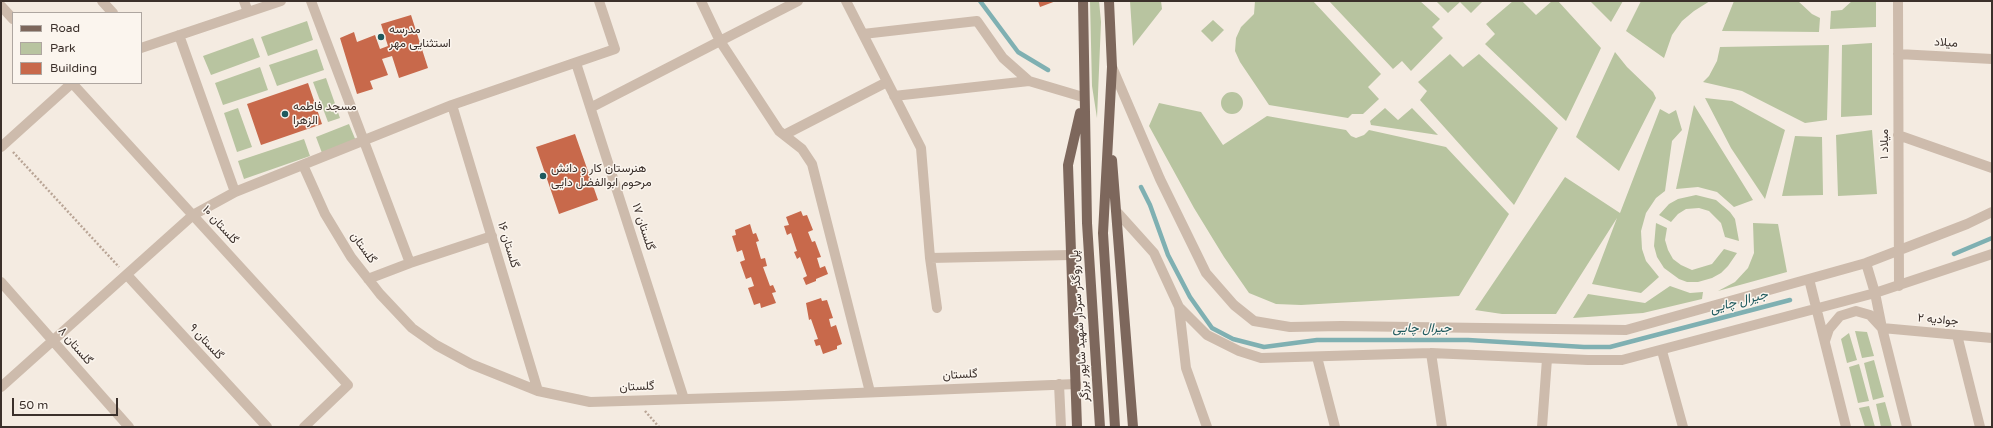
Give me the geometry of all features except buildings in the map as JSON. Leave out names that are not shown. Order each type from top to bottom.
[{"type":"main road","points":[[1076,427],[1076,384],[1068,165],[1083,97],[1083,1]]},
{"type":"main road","points":[[1109,1],[1112,67],[1104,233],[1115,427]]},
{"type":"main road","name":"پل روگذر سردار شهید شاپور برزگر","points":[[1083,97],[1087,223],[1100,427]]},
{"type":"main road","points":[[1109,128],[1118,213],[1133,427]]},
{"type":"street","points":[[102,1],[112,12]]},
{"type":"street","points":[[244,1],[248,12]]},
{"type":"street","points":[[142,47],[281,1]]},
{"type":"street","points":[[311,1],[410,263]]},
{"type":"street","points":[[1,387],[193,215],[235,192],[364,142],[452,105],[615,49],[599,1]]},
{"type":"street","points":[[701,1],[720,41],[779,131],[802,149],[812,164],[870,392]]},
{"type":"street","points":[[592,107],[798,1]]},
{"type":"street","points":[[846,1],[921,148],[930,258],[937,308]]},
{"type":"street","name":"میلاد ۱","points":[[1898,1],[1899,286]]},
{"type":"street","points":[[1,6],[12,18]]},
{"type":"street","points":[[863,34],[976,21],[1002,58],[1030,81],[1083,97]]},
{"type":"street","points":[[179,35],[235,192]]},
{"type":"street","name":"میلاد","points":[[1898,54],[1992,59]]},
{"type":"street","name":"گلستان ۱۷","points":[[576,63],[592,107],[684,399]]},
{"type":"street","points":[[1112,67],[1160,179],[1206,274],[1234,305],[1254,321],[1290,327],[1341,326],[1626,330],[1866,263],[1992,212]]},
{"type":"street","points":[[894,96],[1030,81]]},
{"type":"street","points":[[784,135],[887,82]]},
{"type":"street","points":[[2,143],[71,84]]},
{"type":"street","name":"گلستان ۱۰","points":[[73,84],[348,385],[304,427]]},
{"type":"street","name":"گلستان ۱۶","points":[[452,105],[538,391]]},
{"type":"street","points":[[1898,135],[1992,168]]},
{"type":"street","name":"گلستان","points":[[303,166],[326,214],[351,257],[368,279],[412,328],[436,345],[471,364],[538,391],[590,402],[1076,384]]},
{"type":"street","points":[[1118,213],[1154,253],[1179,307],[1186,368],[1207,427]]},
{"type":"street","points":[[368,279],[410,263],[492,236]]},
{"type":"street","points":[[1179,307],[1207,335],[1239,351],[1261,358],[1431,353],[1547,359],[1622,360],[1662,351],[1875,293],[1992,254]]},
{"type":"street","points":[[930,258],[1071,255]]},
{"type":"street","points":[[1866,263],[1875,293],[1882,328],[1907,427]]},
{"type":"street","name":"گلستان ۹","points":[[126,275],[267,427]]},
{"type":"street","points":[[1809,279],[1846,427]]},
{"type":"street","name":"گلستان ۸","points":[[1,282],[129,427]]},
{"type":"street","points":[[1825,341],[1829,329],[1840,316],[1856,311],[1870,315],[1882,328]]},
{"type":"street","name":"جوادیه ۲","points":[[1882,328],[1992,338]]},
{"type":"street","points":[[1957,335],[1980,427]]},
{"type":"street","points":[[1662,351],[1683,427]]},
{"type":"street","points":[[1431,353],[1442,427]]},
{"type":"street","points":[[1317,357],[1335,427]]},
{"type":"street","points":[[1542,427],[1547,359]]},
{"type":"street","points":[[1059,384],[1061,427]]},
{"type":"path","points":[[2,143],[126,275]]},
{"type":"path","points":[[635,401],[659,427]]},
{"type":"green space","points":[[1090,1],[1099,1],[1101,22],[1097,118],[1092,86]]},
{"type":"green space","points":[[1130,1],[1161,1],[1162,9],[1133,46]]},
{"type":"green space","points":[[1255,1],[1313,1],[1381,74],[1368,87],[1379,99],[1363,114],[1352,114],[1348,118],[1269,105],[1240,62],[1235,51],[1236,38],[1241,27],[1254,14]]},
{"type":"green space","points":[[1329,1],[1420,1],[1440,19],[1432,27],[1443,38],[1411,71],[1402,61],[1393,69]]},
{"type":"green space","points":[[1436,1],[1483,1],[1471,13],[1460,2],[1448,13]]},
{"type":"green space","points":[[1513,1],[1522,1],[1536,15],[1552,1],[1558,1],[1601,48],[1566,121],[1485,44],[1495,34],[1486,24]]},
{"type":"green space","points":[[1590,1],[1623,1],[1611,22]]},
{"type":"green space","points":[[1641,1],[1710,1],[1682,21],[1672,35],[1664,58],[1626,31]]},
{"type":"green space","points":[[1734,1],[1798,1],[1812,14],[1820,18],[1819,32],[1722,31]]},
{"type":"green space","points":[[1852,1],[1876,1],[1876,27],[1830,29],[1831,11],[1842,10]]},
{"type":"green space","points":[[1213,20],[1224,30],[1212,42],[1201,31]]},
{"type":"green space","points":[[307,21],[313,40],[268,56],[261,37]]},
{"type":"green space","points":[[253,38],[260,57],[211,75],[203,56]]},
{"type":"green space","points":[[1872,43],[1872,115],[1841,117],[1842,45]]},
{"type":"green space","points":[[1829,45],[1827,120],[1805,123],[1742,91],[1703,82],[1709,76],[1717,61],[1720,47]]},
{"type":"green space","points":[[317,49],[324,70],[277,86],[269,65]]},
{"type":"green space","points":[[1615,52],[1627,67],[1653,92],[1656,98],[1619,171],[1576,137]]},
{"type":"green space","points":[[1450,54],[1463,67],[1479,54],[1558,128],[1514,205],[1420,100],[1427,91],[1418,82]]},
{"type":"green space","points":[[260,67],[268,90],[223,105],[215,83]]},
{"type":"green space","points":[[326,78],[340,118],[328,122],[313,82]]},
{"type":"green space","points":[[1232,92],[1240,95],[1243,103],[1240,111],[1232,114],[1224,111],[1221,103],[1224,95]]},
{"type":"green space","points":[[1705,98],[1732,101],[1785,130],[1765,199],[1731,148]]},
{"type":"green space","points":[[1159,103],[1201,112],[1223,145],[1267,116],[1346,130],[1351,136],[1356,138],[1364,135],[1369,130],[1446,147],[1509,214],[1459,296],[1301,305],[1276,304],[1249,293],[1224,257],[1194,208],[1149,126]]},
{"type":"green space","points":[[1694,105],[1753,200],[1734,207],[1717,192],[1698,187],[1676,189]]},
{"type":"green space","points":[[238,108],[252,147],[237,152],[224,113]]},
{"type":"green space","points":[[1385,108],[1398,120],[1412,108],[1438,135],[1371,125],[1370,121]]},
{"type":"green space","points":[[1660,109],[1669,114],[1676,110],[1682,130],[1672,141],[1665,191],[1656,198],[1646,213],[1641,231],[1642,249],[1646,261],[1659,277],[1641,293],[1592,284],[1617,218],[1556,314],[1502,314],[1475,310],[1565,177],[1620,213]]},
{"type":"green space","points":[[349,124],[356,141],[322,153],[316,137]]},
{"type":"green space","points":[[1872,130],[1877,194],[1838,196],[1836,135]]},
{"type":"green space","points":[[1795,136],[1822,137],[1823,195],[1782,196]]},
{"type":"green space","points":[[304,139],[310,156],[244,179],[238,161]]},
{"type":"green space","points":[[1696,195],[1716,200],[1730,212],[1735,219],[1739,241],[1725,237],[1721,223],[1709,211],[1699,208],[1686,209],[1678,214],[1671,222],[1659,215],[1669,204],[1678,199]]},
{"type":"green space","points":[[1656,223],[1667,228],[1665,240],[1673,259],[1692,270],[1712,264],[1724,249],[1737,253],[1721,273],[1712,278],[1698,282],[1687,282],[1679,279],[1664,268],[1657,257],[1654,246]]},
{"type":"green space","points":[[1753,223],[1778,224],[1787,272],[1718,291],[1735,282],[1748,268],[1754,253]]},
{"type":"green space","points":[[1670,286],[1690,293],[1703,292],[1702,299],[1643,313],[1573,318],[1588,294],[1645,303]]},
{"type":"green space","points":[[1855,331],[1867,332],[1874,356],[1862,358]]},
{"type":"green space","points":[[1849,333],[1857,360],[1847,363],[1841,339]]},
{"type":"green space","points":[[1874,360],[1884,397],[1873,400],[1864,363]]},
{"type":"green space","points":[[1859,364],[1869,401],[1858,403],[1849,367]]},
{"type":"green space","points":[[1885,402],[1892,427],[1881,427],[1876,404]]},
{"type":"green space","points":[[1869,406],[1875,427],[1865,427],[1859,408]]},
{"type":"waterway","name":"جیرال چایی","points":[[980,1],[1018,52],[1048,70]]},
{"type":"waterway","name":"جیرال چایی","points":[[1141,187],[1150,205],[1168,255],[1190,297],[1212,328],[1233,339],[1264,347],[1317,340],[1468,340],[1584,347],[1610,347],[1790,300]]},
{"type":"waterway","name":"جیرال چایی","points":[[1954,254],[1992,238]]},
{"type":"place","name":"مدرسه استثنایی مهر","points":[[381,37]]},
{"type":"place","name":"مسجد فاطمه الزهرا","points":[[285,114]]},
{"type":"place","name":"هنرستان کار و دانش مرحوم ابوالفضل دایی","points":[[543,176]]}]
